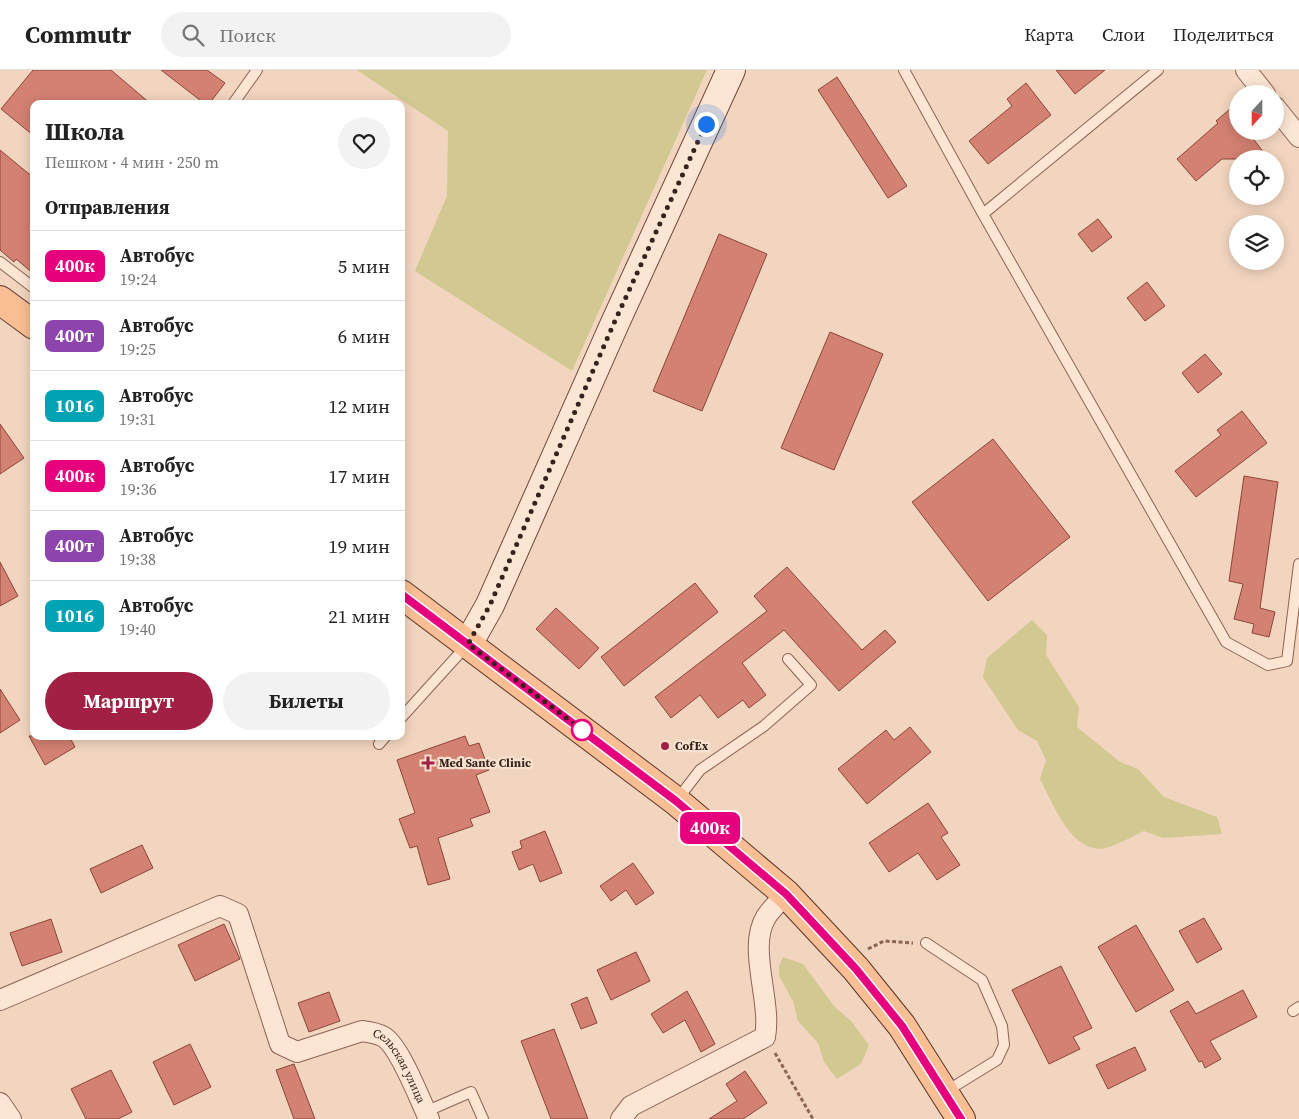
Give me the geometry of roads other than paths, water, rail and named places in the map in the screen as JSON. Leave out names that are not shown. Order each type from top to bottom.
[{"type":"main road","points":[[0,300],[30,322]]},
{"type":"main road","points":[[405,597],[676,801],[786,894],[868,983],[902,1026],[961,1119]]},
{"type":"street","points":[[468,644],[490,605],[614,323],[731,70]]},
{"type":"street","points":[[1246,70],[1258,85]]},
{"type":"street","points":[[1284,118],[1299,137]]},
{"type":"street","points":[[621,1119],[631,1106],[765,1036],[768,1020],[758,941],[765,918],[786,894]]},
{"type":"street","name":"Сельская улица","points":[[0,1000],[220,906],[238,914],[280,1044],[297,1052],[362,1031],[372,1032],[385,1038],[394,1047],[427,1116]]},
{"type":"street","points":[[0,1102],[11,1119]]},
{"type":"lane","points":[[236,100],[257,70]]},
{"type":"lane","points":[[904,70],[983,214],[1226,642],[1268,665],[1287,662],[1299,564]]},
{"type":"lane","points":[[983,214],[1158,70]]},
{"type":"lane","points":[[0,262],[30,285]]},
{"type":"lane","points":[[405,714],[468,644]]},
{"type":"lane","points":[[676,801],[700,770],[764,726],[811,685],[788,659]]},
{"type":"lane","points":[[926,943],[982,980],[1002,1026],[1004,1045],[996,1060],[944,1093]]},
{"type":"lane","points":[[427,1116],[471,1092],[483,1119]]},
{"type":"place","name":"CofEx","points":[[665,746]]},
{"type":"place","name":"Med Sante Clinic","points":[[428,763]]}]
